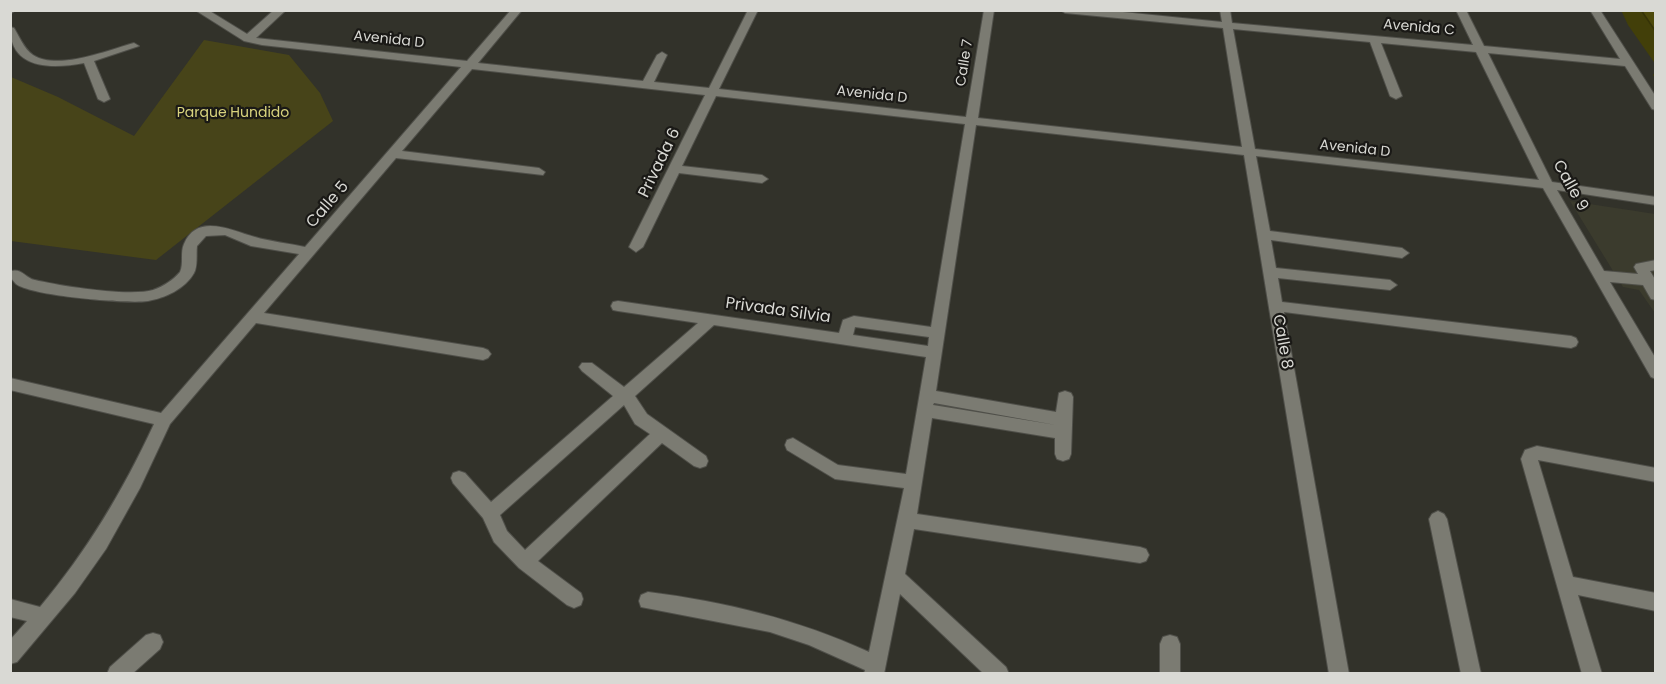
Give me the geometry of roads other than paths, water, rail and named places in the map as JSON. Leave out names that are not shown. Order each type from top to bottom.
[{"type":"street","name":"Avenida D","points":[[200,10],[248,39],[1548,185],[1656,201]]},
{"type":"street","points":[[248,39],[281,10]]},
{"type":"street","name":"Calle 5","points":[[10,655],[69,587],[100,543],[137,477],[164,420],[517,10]]},
{"type":"street","name":"Privada 6","points":[[636,248],[753,10]]},
{"type":"street","name":"Calle 7","points":[[875,669],[907,520],[988,10]]},
{"type":"street","name":"Avenida C","points":[[1065,10],[1226,18],[1374,39],[1627,63]]},
{"type":"street","name":"Calle 9","points":[[1461,10],[1548,185],[1656,373]]},
{"type":"street","points":[[1595,10],[1656,107]]},
{"type":"street","name":"Calle 8","points":[[1226,18],[1338,674]]},
{"type":"street","points":[[10,30],[26,56],[34,61],[88,60],[134,46]]},
{"type":"street","points":[[1374,39],[1396,96]]},
{"type":"street","points":[[647,84],[662,55]]},
{"type":"street","points":[[88,60],[104,99]]},
{"type":"street","points":[[394,154],[539,172]]},
{"type":"street","points":[[675,169],[762,179]]},
{"type":"street","points":[[16,274],[23,282],[77,292],[135,297],[163,292],[175,285],[189,270],[190,245],[201,233],[214,230],[227,231],[251,241],[310,252]]},
{"type":"street","points":[[1264,235],[1402,253]]},
{"type":"street","points":[[1656,265],[1641,267],[1656,295]]},
{"type":"street","points":[[1270,272],[1390,285]]},
{"type":"street","points":[[1600,276],[1648,280]]},
{"type":"street","name":"Privada Silvia","points":[[618,306],[933,352]]},
{"type":"street","points":[[1275,306],[1571,342]]},
{"type":"street","points":[[253,317],[483,354]]},
{"type":"street","points":[[490,513],[719,321]]},
{"type":"street","points":[[844,339],[848,324],[854,321],[936,333]]},
{"type":"street","points":[[587,367],[660,435],[700,461]]},
{"type":"street","points":[[10,384],[164,420]]},
{"type":"street","points":[[1063,454],[1065,396]]},
{"type":"street","points":[[925,402],[1064,426]]},
{"type":"street","points":[[525,562],[660,435]]},
{"type":"street","points":[[793,445],[835,472],[912,482]]},
{"type":"street","points":[[1592,674],[1529,459],[1531,454],[1537,453],[1656,475]]},
{"type":"street","points":[[459,478],[490,513],[500,536],[525,562],[574,599]]},
{"type":"street","points":[[1438,519],[1471,674]]},
{"type":"street","points":[[907,520],[1140,555]]},
{"type":"street","points":[[896,578],[999,674]]},
{"type":"street","points":[[1566,584],[1656,602]]},
{"type":"street","points":[[648,601],[710,609],[772,623],[832,644],[875,669]]},
{"type":"street","points":[[10,608],[44,617]]},
{"type":"street","points":[[117,674],[153,642]]},
{"type":"street","points":[[1170,644],[1170,674]]},
{"type":"park label","name":"Parque Hundido","points":[[233,113]]}]
